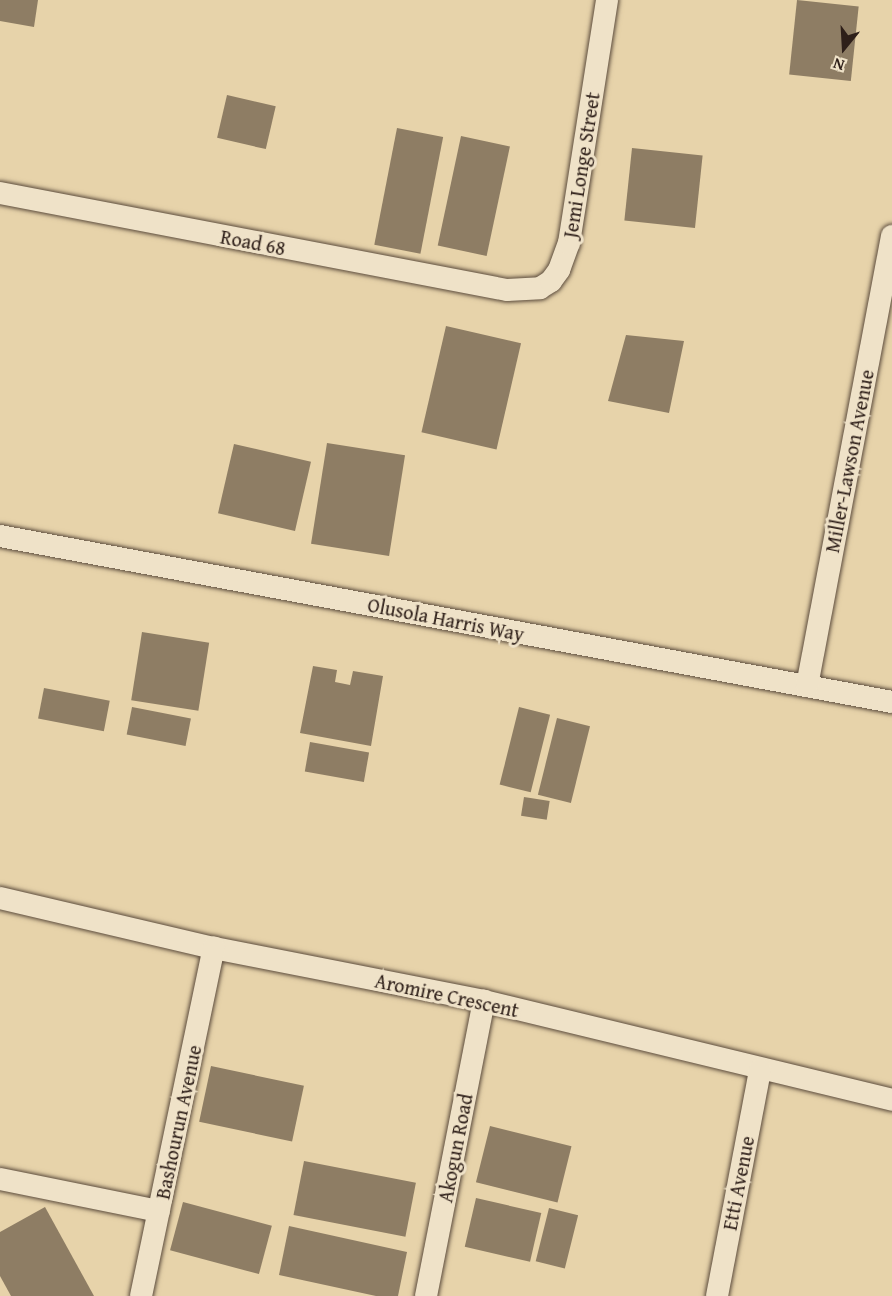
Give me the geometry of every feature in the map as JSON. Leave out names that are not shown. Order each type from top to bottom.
[{"type":"street","name":"Jemi Longe Street","points":[[507,290],[540,288],[551,281],[569,243],[607,0]]},
{"type":"street","name":"Road 68","points":[[0,193],[507,290]]},
{"type":"street","name":"Miller-Lawson Avenue","points":[[807,686],[892,236]]},
{"type":"street","name":"Olusola Harris Way","points":[[0,536],[892,702]]},
{"type":"street","name":"Aromire Crescent","points":[[0,898],[214,948],[484,1001],[760,1070],[892,1100]]},
{"type":"street","name":"Bashourun Avenue","points":[[141,1296],[214,948]]},
{"type":"street","name":"Akogun Road","points":[[426,1296],[484,1001]]},
{"type":"street","name":"Etti Avenue","points":[[717,1296],[760,1070]]},
{"type":"street","points":[[0,1179],[159,1211]]},
{"type":"building","points":[[0,0],[38,0],[34,27],[0,21]]},
{"type":"building","points":[[797,0],[859,6],[851,81],[789,75]]},
{"type":"building","points":[[227,95],[276,106],[266,149],[217,138]]},
{"type":"building","points":[[397,128],[443,137],[420,254],[374,245]]},
{"type":"building","points":[[461,136],[510,146],[487,256],[438,246]]},
{"type":"building","points":[[632,148],[703,155],[695,228],[624,221]]},
{"type":"building","points":[[446,326],[521,343],[497,450],[421,432]]},
{"type":"building","points":[[626,335],[684,341],[669,413],[608,401]]},
{"type":"building","points":[[327,443],[405,455],[389,556],[311,544]]},
{"type":"building","points":[[234,444],[311,462],[295,531],[218,513]]},
{"type":"building","points":[[142,632],[209,643],[198,711],[131,700]]},
{"type":"building","points":[[313,666],[337,670],[335,682],[350,685],[353,671],[383,676],[371,746],[300,733]]},
{"type":"building","points":[[44,688],[110,701],[104,731],[38,718]]},
{"type":"building","points":[[132,707],[191,718],[186,746],[127,734]]},
{"type":"building","points":[[519,707],[550,715],[531,792],[500,785]]},
{"type":"building","points":[[557,718],[590,726],[571,803],[538,795]]},
{"type":"building","points":[[310,742],[369,752],[364,782],[305,772]]},
{"type":"building","points":[[524,797],[550,801],[547,820],[521,816]]},
{"type":"building","points":[[211,1066],[304,1086],[292,1142],[199,1122]]},
{"type":"building","points":[[490,1126],[572,1146],[557,1203],[476,1182]]},
{"type":"building","points":[[304,1161],[416,1183],[405,1237],[294,1215]]},
{"type":"building","points":[[476,1198],[541,1213],[530,1262],[465,1247]]},
{"type":"building","points":[[183,1202],[272,1226],[259,1274],[170,1250]]},
{"type":"building","points":[[45,1207],[94,1296],[11,1296],[0,1276],[0,1232]]},
{"type":"building","points":[[549,1208],[578,1215],[565,1269],[536,1261]]},
{"type":"building","points":[[289,1226],[407,1252],[398,1296],[376,1296],[279,1275]]}]
